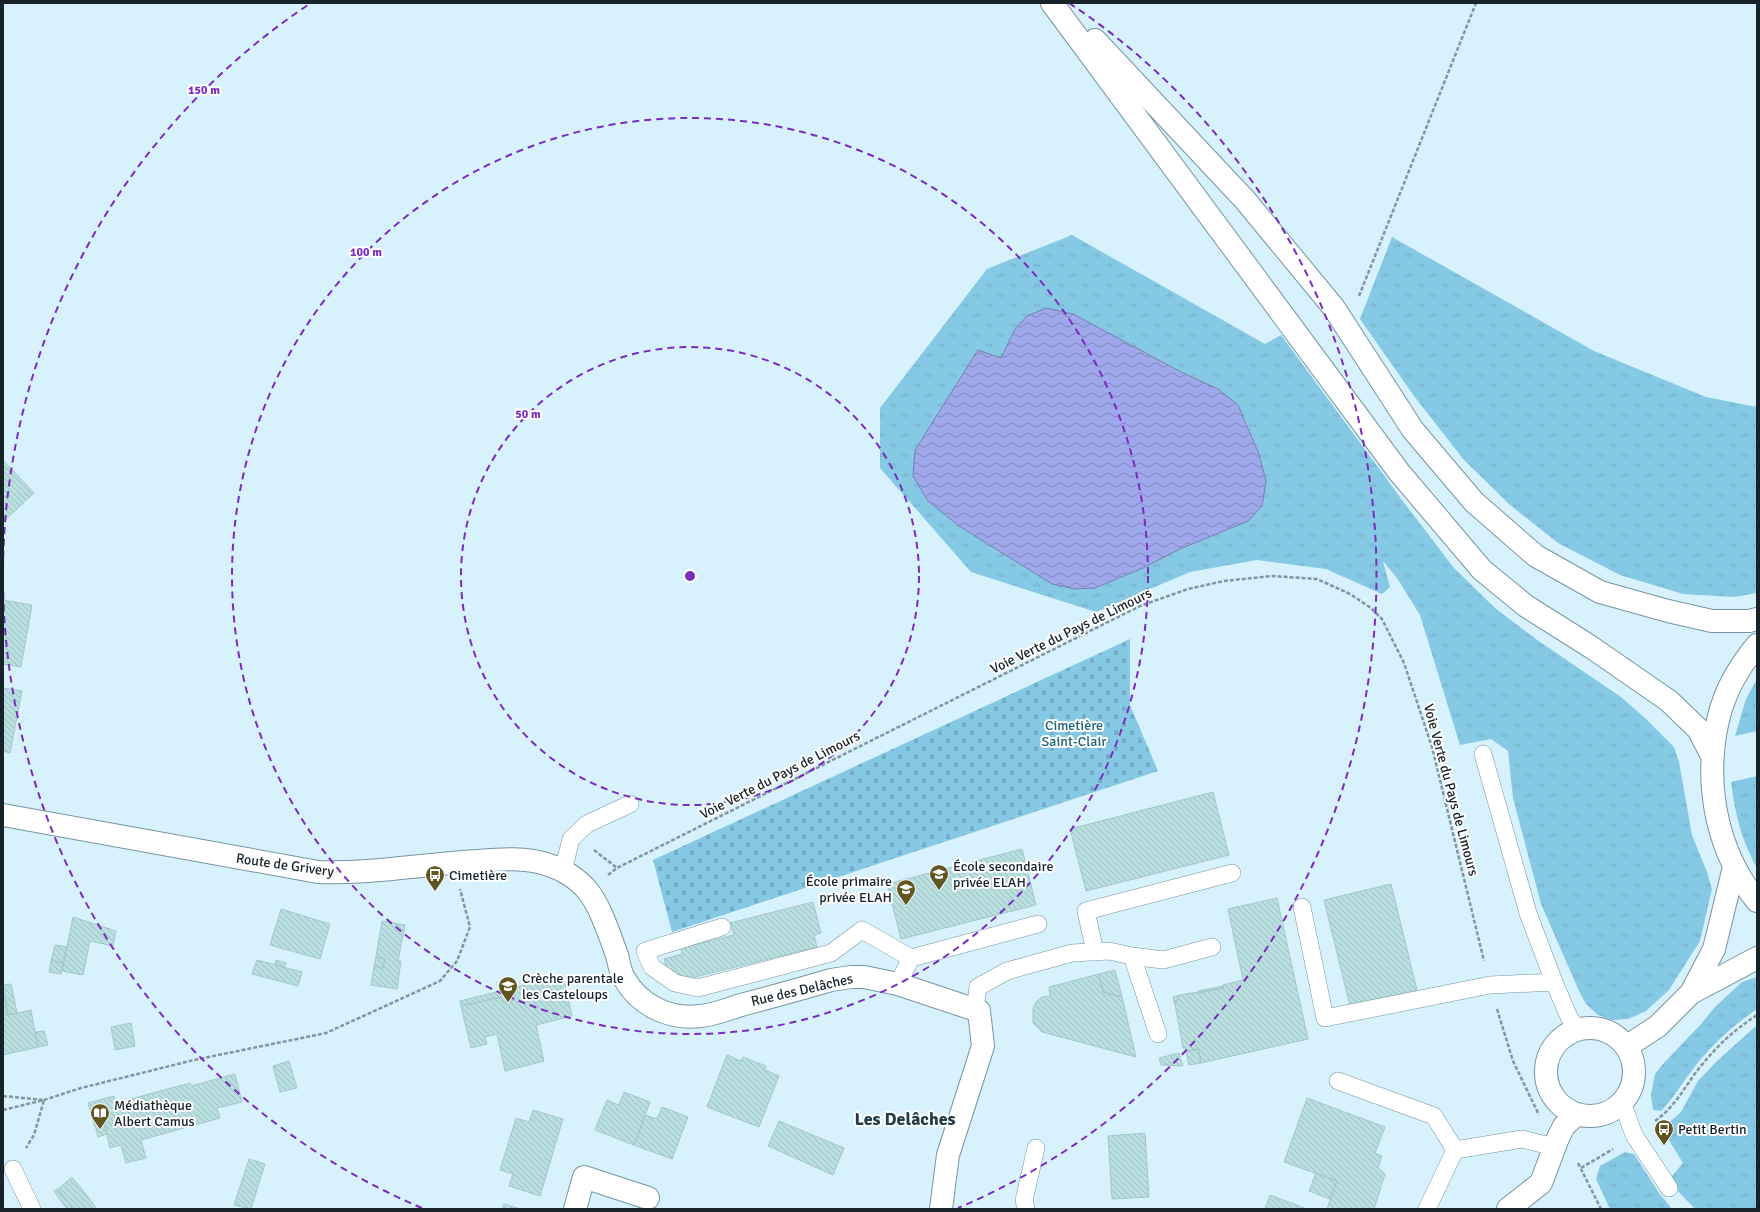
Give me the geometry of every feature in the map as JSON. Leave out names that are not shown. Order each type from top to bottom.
[{"type":"main road","points":[[1052,3],[1399,472],[1458,544],[1482,570],[1526,606],[1669,701],[1698,728],[1712,756]]},
{"type":"main road","points":[[1060,3],[1245,200],[1334,308],[1413,430],[1474,502],[1536,556],[1600,592],[1668,611],[1712,621],[1749,621],[1757,619]]},
{"type":"main road","points":[[1757,645],[1746,659],[1722,703],[1712,756],[1712,794],[1720,831],[1734,867],[1757,901]]},
{"type":"main road","name":"Route de Grivery","points":[[3,815],[318,872],[370,872],[459,862],[509,859],[536,861],[563,871],[586,889]]},
{"type":"main road","points":[[1626,1047],[1658,1026],[1690,993],[1714,949],[1734,867]]},
{"type":"main road","name":"Rue des Delâches","points":[[586,889],[602,916],[623,977],[644,1002],[672,1015],[700,1016],[831,980],[851,976],[898,984],[975,1010]]},
{"type":"main road","points":[[1690,993],[1757,958]]},
{"type":"main road","points":[[941,1209],[948,1155],[983,1046],[979,1011],[975,1010]]},
{"type":"main road","points":[[1591,1028],[1604,1031],[1616,1037],[1626,1047],[1632,1060],[1634,1075],[1630,1089],[1622,1102],[1601,1114],[1589,1116],[1577,1114],[1564,1108],[1554,1098],[1548,1085],[1546,1072],[1548,1058],[1554,1046],[1565,1036],[1578,1030],[1591,1028]]},
{"type":"main road","points":[[1508,1209],[1540,1183],[1564,1126],[1577,1114]]},
{"type":"main road","points":[[575,1209],[584,1177],[648,1198]]},
{"type":"lane","points":[[1483,754],[1528,913],[1554,982],[1569,1017],[1578,1030]]},
{"type":"lane","points":[[563,871],[571,839],[587,824],[630,804]]},
{"type":"lane","points":[[1095,952],[1086,911],[1232,873]]},
{"type":"lane","points":[[1302,907],[1325,1018],[1490,985],[1554,982]]},
{"type":"lane","points":[[722,927],[645,951],[652,967],[675,983],[698,988],[831,953],[862,930],[910,958],[1038,924]]},
{"type":"lane","points":[[975,1010],[978,987],[1007,971],[1072,953],[1109,951],[1132,956],[1164,960],[1212,948]]},
{"type":"lane","points":[[1132,956],[1158,1034]]},
{"type":"lane","points":[[898,984],[910,958]]},
{"type":"lane","points":[[1338,1081],[1434,1116],[1454,1150]]},
{"type":"lane","points":[[1622,1102],[1634,1135],[1669,1188]]},
{"type":"lane","points":[[1454,1150],[1522,1139],[1556,1142]]},
{"type":"lane","points":[[1026,1209],[1024,1200],[1036,1148]]},
{"type":"lane","points":[[1427,1209],[1454,1150]]},
{"type":"lane","points":[[13,1169],[32,1209]]},
{"type":"path","points":[[1347,326],[1476,3]]},
{"type":"path","name":"Voie Verte du Pays de Limours","points":[[617,868],[1140,606],[1188,589],[1224,581],[1272,576],[1317,579],[1350,594],[1371,608],[1382,619],[1404,663],[1432,747],[1490,985],[1513,1061],[1544,1126],[1556,1142],[1572,1149],[1601,1209]]},
{"type":"path","points":[[3,1110],[44,1100],[81,1088],[194,1060],[326,1033],[440,981],[457,961],[470,928],[460,896],[458,877],[459,862]]},
{"type":"path","points":[[1581,1168],[1634,1135],[1669,1110],[1700,1067],[1733,1032],[1757,1015]]},
{"type":"path","points":[[3,1096],[44,1100]]},
{"type":"path","points":[[13,1169],[34,1135],[44,1100]]},
{"type":"green space","points":[[1072,235],[1265,344],[1281,335],[1454,568],[1496,609],[1540,642],[1621,697],[1674,747],[1679,762],[1692,835],[1707,872],[1712,889],[1700,941],[1669,990],[1646,1011],[1628,1019],[1612,1020],[1598,1015],[1586,1004],[1541,904],[1513,798],[1508,751],[1491,739],[1460,745],[1420,615],[1397,578],[1383,561],[1390,587],[1382,594],[1326,569],[1257,560],[1190,572],[1096,612],[971,572],[880,468],[880,408],[987,269]],"holes":[[[1123,341],[1181,372],[1218,389],[1245,420],[1259,454],[1266,481],[1180,549],[1143,568],[1095,588],[1075,589],[978,350],[1001,358]]]},
{"type":"green space","points":[[1392,237],[1594,351],[1706,397],[1757,407],[1757,593],[1734,597],[1683,594],[1620,575],[1558,543],[1510,505],[1464,460],[1414,396],[1360,319]]},
{"type":"green space","name":"Cimetière Saint-Clair","points":[[1130,639],[1130,705],[1158,771],[672,932],[653,860]]},
{"type":"green space","points":[[1757,679],[1757,731],[1735,736],[1746,699]]},
{"type":"green space","points":[[1757,776],[1757,868],[1746,846],[1735,806],[1731,782]]},
{"type":"green space","points":[[1757,977],[1757,1009],[1738,1023],[1712,1047],[1661,1111],[1653,1110],[1651,1095],[1655,1074],[1715,1007],[1742,982]]},
{"type":"green space","points":[[1757,1025],[1757,1209],[1695,1209],[1675,1188],[1672,1176],[1683,1163],[1662,1129],[1681,1112],[1698,1081],[1716,1062]]},
{"type":"green space","points":[[1625,1152],[1634,1154],[1659,1193],[1672,1209],[1610,1209],[1596,1179],[1600,1166]]},
{"type":"water","points":[[1046,308],[1073,314],[1181,372],[1218,389],[1238,405],[1259,454],[1266,481],[1262,506],[1248,521],[1180,549],[1143,568],[1095,588],[1075,589],[1052,584],[959,526],[928,501],[913,476],[915,450],[978,350],[1001,358],[1015,329],[1027,316]]},
{"type":"building","points":[[3,460],[34,493],[3,522]]},
{"type":"building","points":[[3,600],[32,605],[21,667],[3,664]]},
{"type":"building","points":[[3,688],[22,691],[10,753],[3,751]]},
{"type":"building","points":[[1213,792],[1229,855],[1086,891],[1070,829]]},
{"type":"building","points":[[1022,849],[1036,905],[901,939],[887,884]]},
{"type":"building","points":[[1391,884],[1417,990],[1350,1006],[1324,900]]},
{"type":"building","points":[[1277,898],[1308,1039],[1201,1063],[1198,1049],[1186,1051],[1186,1048],[1183,1048],[1175,1004],[1180,995],[1224,988],[1223,985],[1243,980],[1228,909]]},
{"type":"building","points":[[813,902],[821,933],[814,935],[817,947],[695,977],[684,977],[667,970],[664,959],[682,954],[681,948],[734,935],[730,923]]},
{"type":"building","points":[[281,909],[330,924],[320,959],[270,945]]},
{"type":"building","points":[[73,917],[116,931],[113,946],[90,941],[83,975],[62,971]]},
{"type":"building","points":[[382,921],[405,925],[398,961],[401,961],[397,989],[371,985],[374,966],[383,968],[385,959],[376,957]]},
{"type":"building","points":[[55,945],[67,947],[63,963],[51,961]]},
{"type":"building","points":[[376,957],[385,959],[383,968],[374,966]]},
{"type":"building","points":[[257,960],[302,972],[298,986],[252,974]]},
{"type":"building","points":[[276,960],[286,963],[284,968],[275,964]]},
{"type":"building","points":[[51,961],[63,963],[61,974],[49,972]]},
{"type":"building","points":[[1115,970],[1122,997],[1103,992],[1099,974]]},
{"type":"building","points":[[1099,974],[1103,992],[1122,997],[1136,1057],[1042,1032],[1033,1023],[1033,1009],[1036,1002],[1042,997],[1050,996],[1049,987]]},
{"type":"building","points":[[563,976],[572,1016],[536,1025],[544,1061],[505,1071],[497,1034],[485,1037],[487,1044],[471,1048],[461,1006],[501,997],[503,1003],[515,1000],[512,988]]},
{"type":"building","points":[[11,984],[17,1013],[8,1015],[3,985]]},
{"type":"building","points":[[1223,986],[1224,988],[1199,993],[1198,991]]},
{"type":"building","points":[[512,988],[515,1000],[503,1003],[501,997],[461,1006],[460,1001]]},
{"type":"building","points":[[3,992],[8,1015],[31,1010],[38,1047],[3,1055]]},
{"type":"building","points":[[1180,995],[1175,1004],[1173,997]]},
{"type":"building","points":[[131,1023],[135,1046],[115,1050],[111,1027]]},
{"type":"building","points":[[44,1031],[48,1045],[38,1047],[35,1032]]},
{"type":"building","points":[[1198,1049],[1201,1063],[1189,1065],[1186,1051]]},
{"type":"building","points":[[1179,1053],[1183,1066],[1161,1065],[1159,1058]]},
{"type":"building","points":[[727,1055],[741,1061],[743,1057],[766,1066],[765,1070],[779,1076],[759,1127],[707,1107]]},
{"type":"building","points":[[289,1061],[297,1088],[280,1092],[273,1066]]},
{"type":"building","points":[[235,1074],[242,1102],[217,1108],[220,1118],[141,1140],[146,1158],[126,1163],[121,1145],[110,1148],[104,1122],[94,1125],[88,1103],[114,1096],[116,1103],[190,1083],[191,1086]]},
{"type":"building","points":[[624,1092],[650,1102],[634,1145],[595,1130],[607,1100],[619,1105]]},
{"type":"building","points":[[1307,1098],[1385,1127],[1375,1153],[1382,1156],[1378,1168],[1385,1174],[1374,1209],[1327,1209],[1337,1181],[1284,1162]]},
{"type":"building","points":[[662,1107],[688,1117],[672,1159],[634,1145],[645,1115],[657,1119]]},
{"type":"building","points":[[533,1110],[563,1119],[540,1196],[509,1186],[513,1174],[500,1170],[516,1118],[529,1122]]},
{"type":"building","points":[[779,1121],[844,1148],[833,1175],[768,1146]]},
{"type":"building","points":[[104,1122],[107,1134],[98,1137],[95,1125]]},
{"type":"building","points":[[1145,1133],[1149,1197],[1112,1199],[1108,1136]]},
{"type":"building","points":[[249,1159],[265,1164],[251,1209],[234,1205]]},
{"type":"building","points":[[1316,1173],[1337,1181],[1330,1199],[1309,1191]]},
{"type":"building","points":[[72,1177],[97,1209],[69,1209],[72,1207],[58,1189]]},
{"type":"building","points":[[58,1189],[72,1207],[69,1209],[67,1209],[54,1191]]},
{"type":"building","points":[[1270,1195],[1307,1209],[1265,1209]]},
{"type":"building","points":[[504,1204],[521,1209],[502,1209]]},
{"type":"place","name":"École secondaire privée ELAH","points":[[939,891]]},
{"type":"place","name":"Cimetière","points":[[435,892]]},
{"type":"place","name":"École primaire privée ELAH","points":[[906,906]]},
{"type":"place","name":"Crèche parentale les Casteloups","points":[[508,1003]]},
{"type":"place","name":"Médiathèque Albert Camus","points":[[100,1130]]},
{"type":"place","name":"Petit Bertin","points":[[1664,1146]]},
{"type":"district","name":"Les Delâches","points":[[905,1119]]}]
